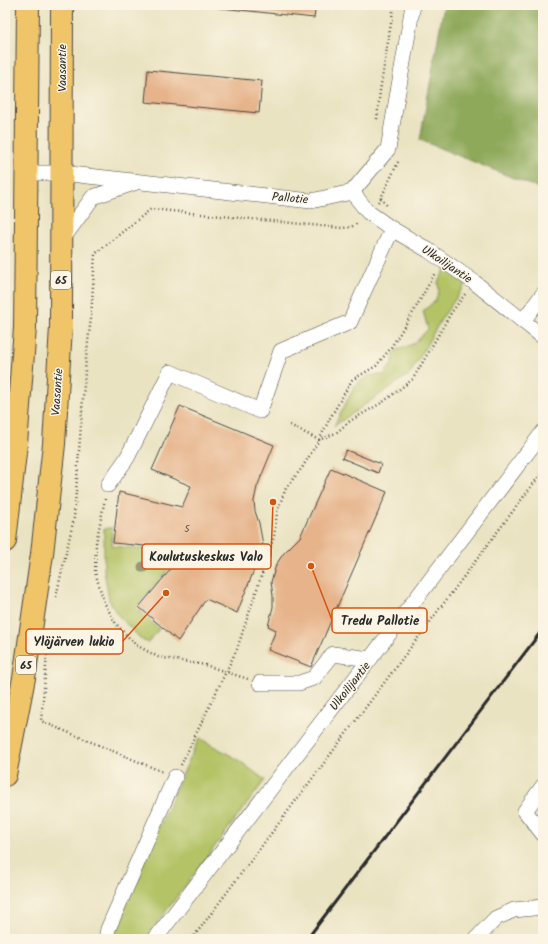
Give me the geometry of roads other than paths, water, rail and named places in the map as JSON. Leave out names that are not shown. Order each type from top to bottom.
[{"type":"highway","points":[[5,541],[16,444],[25,328],[28,5]]},
{"type":"highway","name":"Vaasantie","points":[[5,775],[24,678],[42,554],[54,444],[61,327],[62,5]]},
{"type":"street","points":[[352,192],[388,149],[413,5]]},
{"type":"street","name":"Pallotie","points":[[26,173],[61,173],[311,201],[352,192]]},
{"type":"street","points":[[61,241],[93,197],[137,182]]},
{"type":"street","name":"Ulkoilijantie","points":[[352,192],[368,212],[474,282],[543,337]]},
{"type":"street","points":[[108,485],[127,458],[170,372],[260,410],[281,351],[350,322],[392,229]]},
{"type":"street","points":[[523,321],[543,294]]},
{"type":"street","name":"Ulkoilijantie","points":[[155,939],[543,432]]},
{"type":"street","points":[[260,683],[298,683],[314,678],[333,654],[370,660]]},
{"type":"street","points":[[106,939],[108,929],[175,777]]},
{"type":"street","points":[[543,786],[525,811],[543,834]]},
{"type":"street","points":[[476,939],[496,918],[514,910],[543,907]]},
{"type":"railway","points":[[307,939],[543,629]]},
{"type":"place","name":"Koulutuskeskus Valo","points":[[273,502]]},
{"type":"place","name":"Tredu Pallotie","points":[[311,566]]},
{"type":"place","name":"Ylöjärven lukio","points":[[166,593]]}]
